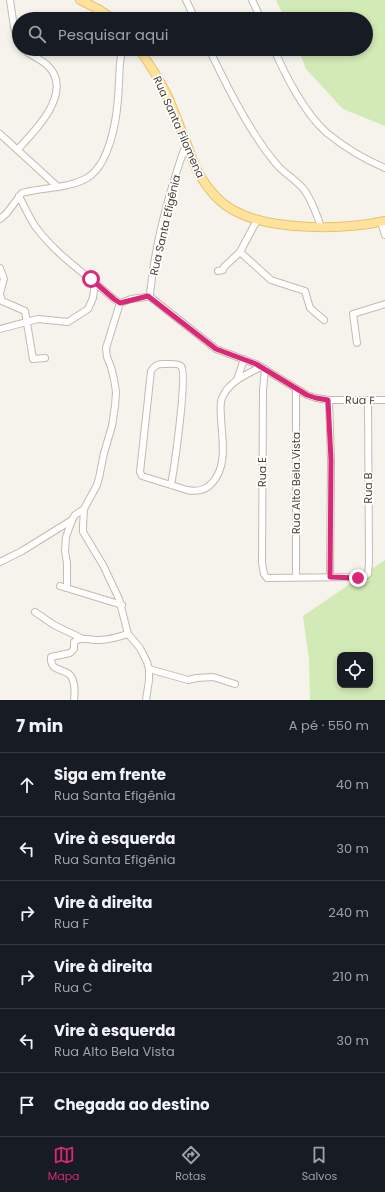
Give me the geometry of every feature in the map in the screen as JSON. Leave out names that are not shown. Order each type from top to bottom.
[{"type":"main road","points":[[80,0],[103,12]]},
{"type":"main road","name":"Rua Santa Filomena","points":[[144,56],[159,79],[168,97],[197,171],[222,203],[250,218],[268,223],[320,227],[354,226],[383,222]]},
{"type":"street","points":[[10,0],[12,14]]},
{"type":"street","points":[[186,0],[192,12]]},
{"type":"street","points":[[252,0],[258,12]]},
{"type":"street","points":[[18,149],[47,115],[52,106],[56,92],[57,83],[52,70],[43,61],[34,56]]},
{"type":"street","points":[[0,219],[6,214],[20,194],[24,192],[58,187],[87,178],[100,166],[110,144],[116,114],[121,56]]},
{"type":"street","points":[[213,56],[240,109],[265,150],[274,162],[299,184],[305,192],[320,227]]},
{"type":"street","points":[[277,56],[286,76],[304,104],[326,132],[352,151],[385,168]]},
{"type":"street","points":[[0,134],[58,187]]},
{"type":"street","name":"Rua Santa Efigênia","points":[[148,296],[150,294],[156,252],[171,191],[186,144]]},
{"type":"street","points":[[19,196],[32,220],[46,239],[65,258],[114,299],[120,303],[148,296]]},
{"type":"street","points":[[218,271],[223,270],[224,266],[240,252],[257,220]]},
{"type":"street","points":[[383,222],[385,235]]},
{"type":"street","points":[[240,252],[271,280],[305,291],[310,308],[324,320]]},
{"type":"street","points":[[0,268],[4,279],[0,293],[2,301],[25,310],[33,359],[45,358]]},
{"type":"street","points":[[0,329],[45,319],[68,322],[88,309],[93,298],[95,283]]},
{"type":"street","name":"Rua F","points":[[148,296],[216,349],[244,359],[263,368],[307,395],[328,400],[385,400]]},
{"type":"street","points":[[120,303],[106,348],[116,392],[112,426],[104,453],[100,478],[84,509],[82,521],[83,532],[103,565],[120,602],[128,634],[142,652],[149,669],[150,680],[146,700]]},
{"type":"street","points":[[357,343],[354,314],[385,304]]},
{"type":"street","points":[[237,380],[244,359]]},
{"type":"street","points":[[171,485],[179,431],[183,372],[181,366],[178,365],[158,364],[155,366],[152,372],[140,472],[142,476],[171,485],[195,492],[205,489],[214,481],[221,467],[221,400],[227,390],[237,380],[263,368]]},
{"type":"street","name":"Rua E","points":[[263,368],[262,563],[264,574],[267,578],[296,577]]},
{"type":"street","name":"Rua Alto Bela Vista","points":[[296,389],[296,577]]},
{"type":"street","points":[[296,577],[330,577],[331,460],[328,400]]},
{"type":"street","name":"Rua B","points":[[330,577],[358,578],[367,575],[369,569],[368,400]]},
{"type":"street","points":[[67,588],[66,537],[75,515],[84,509]]},
{"type":"street","points":[[0,562],[22,551],[72,520]]},
{"type":"street","points":[[60,586],[120,602]]},
{"type":"street","points":[[35,612],[54,625],[87,640],[102,640],[128,634]]},
{"type":"street","points":[[74,700],[72,678],[69,674],[54,667],[51,662],[51,657],[72,652],[74,649],[74,642],[81,638]]},
{"type":"street","points":[[149,669],[188,680],[213,677],[235,684]]},
{"type":"green space","points":[[276,0],[385,0],[385,126],[343,109],[306,69],[301,56],[373,56],[373,12],[282,12]]},
{"type":"green space","points":[[385,560],[385,700],[310,700],[309,660],[303,616]]},
{"type":"route","points":[[91,279],[120,303],[131,299],[148,296],[221,352],[256,364],[307,395],[328,400],[331,460],[330,577],[358,578]]}]
